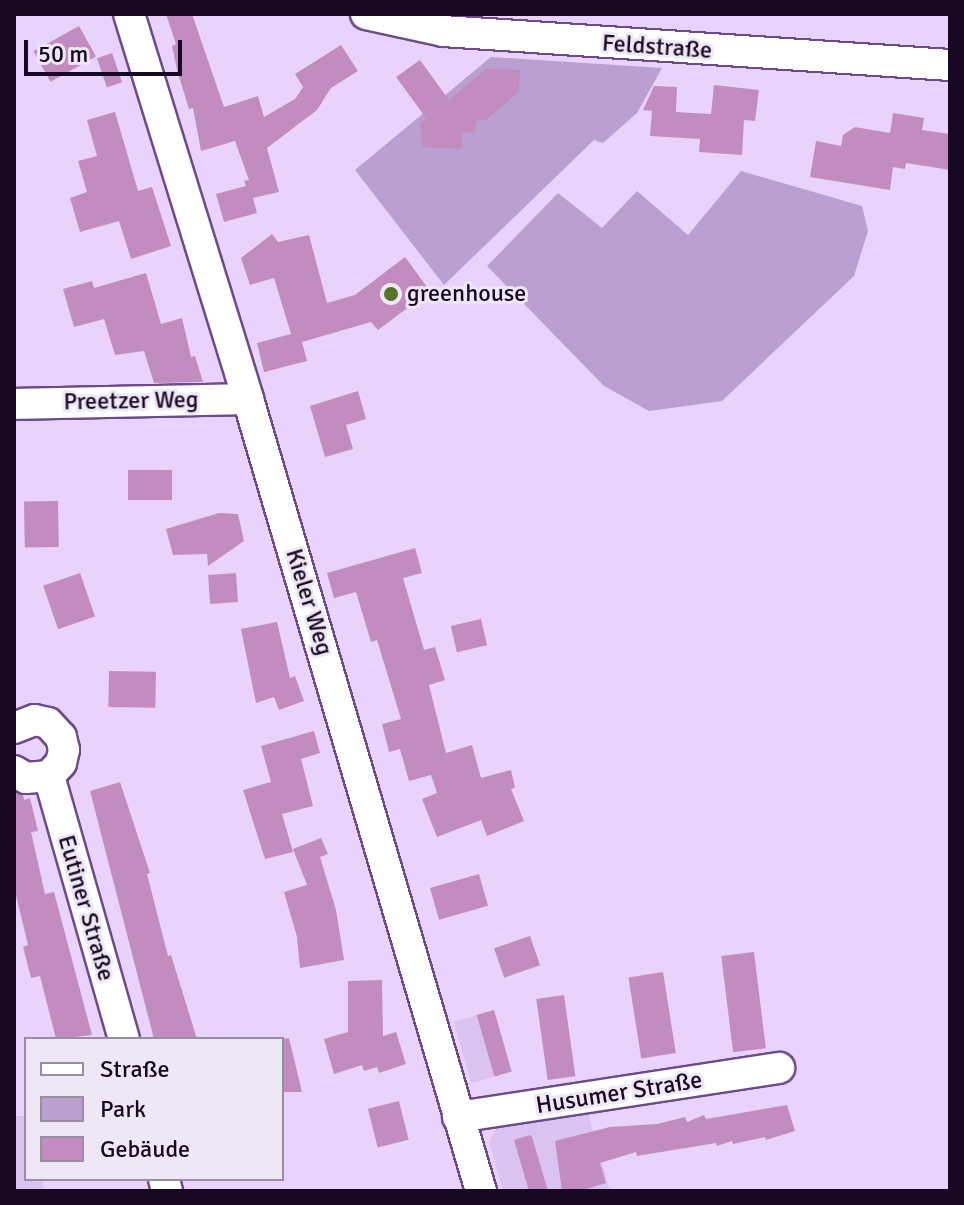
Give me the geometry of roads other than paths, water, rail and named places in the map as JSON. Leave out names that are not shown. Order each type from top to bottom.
[{"type":"street","name":"Kieler Weg","points":[[129,14],[248,399],[481,1191]]},
{"type":"street","name":"Feldstraße","points":[[366,14],[443,31],[950,65]]},
{"type":"street","name":"Preetzer Weg","points":[[14,404],[248,399]]},
{"type":"street","points":[[14,728],[35,720],[48,723],[61,737],[64,750],[61,763],[49,776],[26,778],[14,771]]},
{"type":"street","name":"Eutiner Straße","points":[[49,776],[123,1037]]},
{"type":"street","name":"Husumer Straße","points":[[458,1117],[779,1068]]},
{"type":"place","name":"greenhouse","points":[[391,294]]}]
